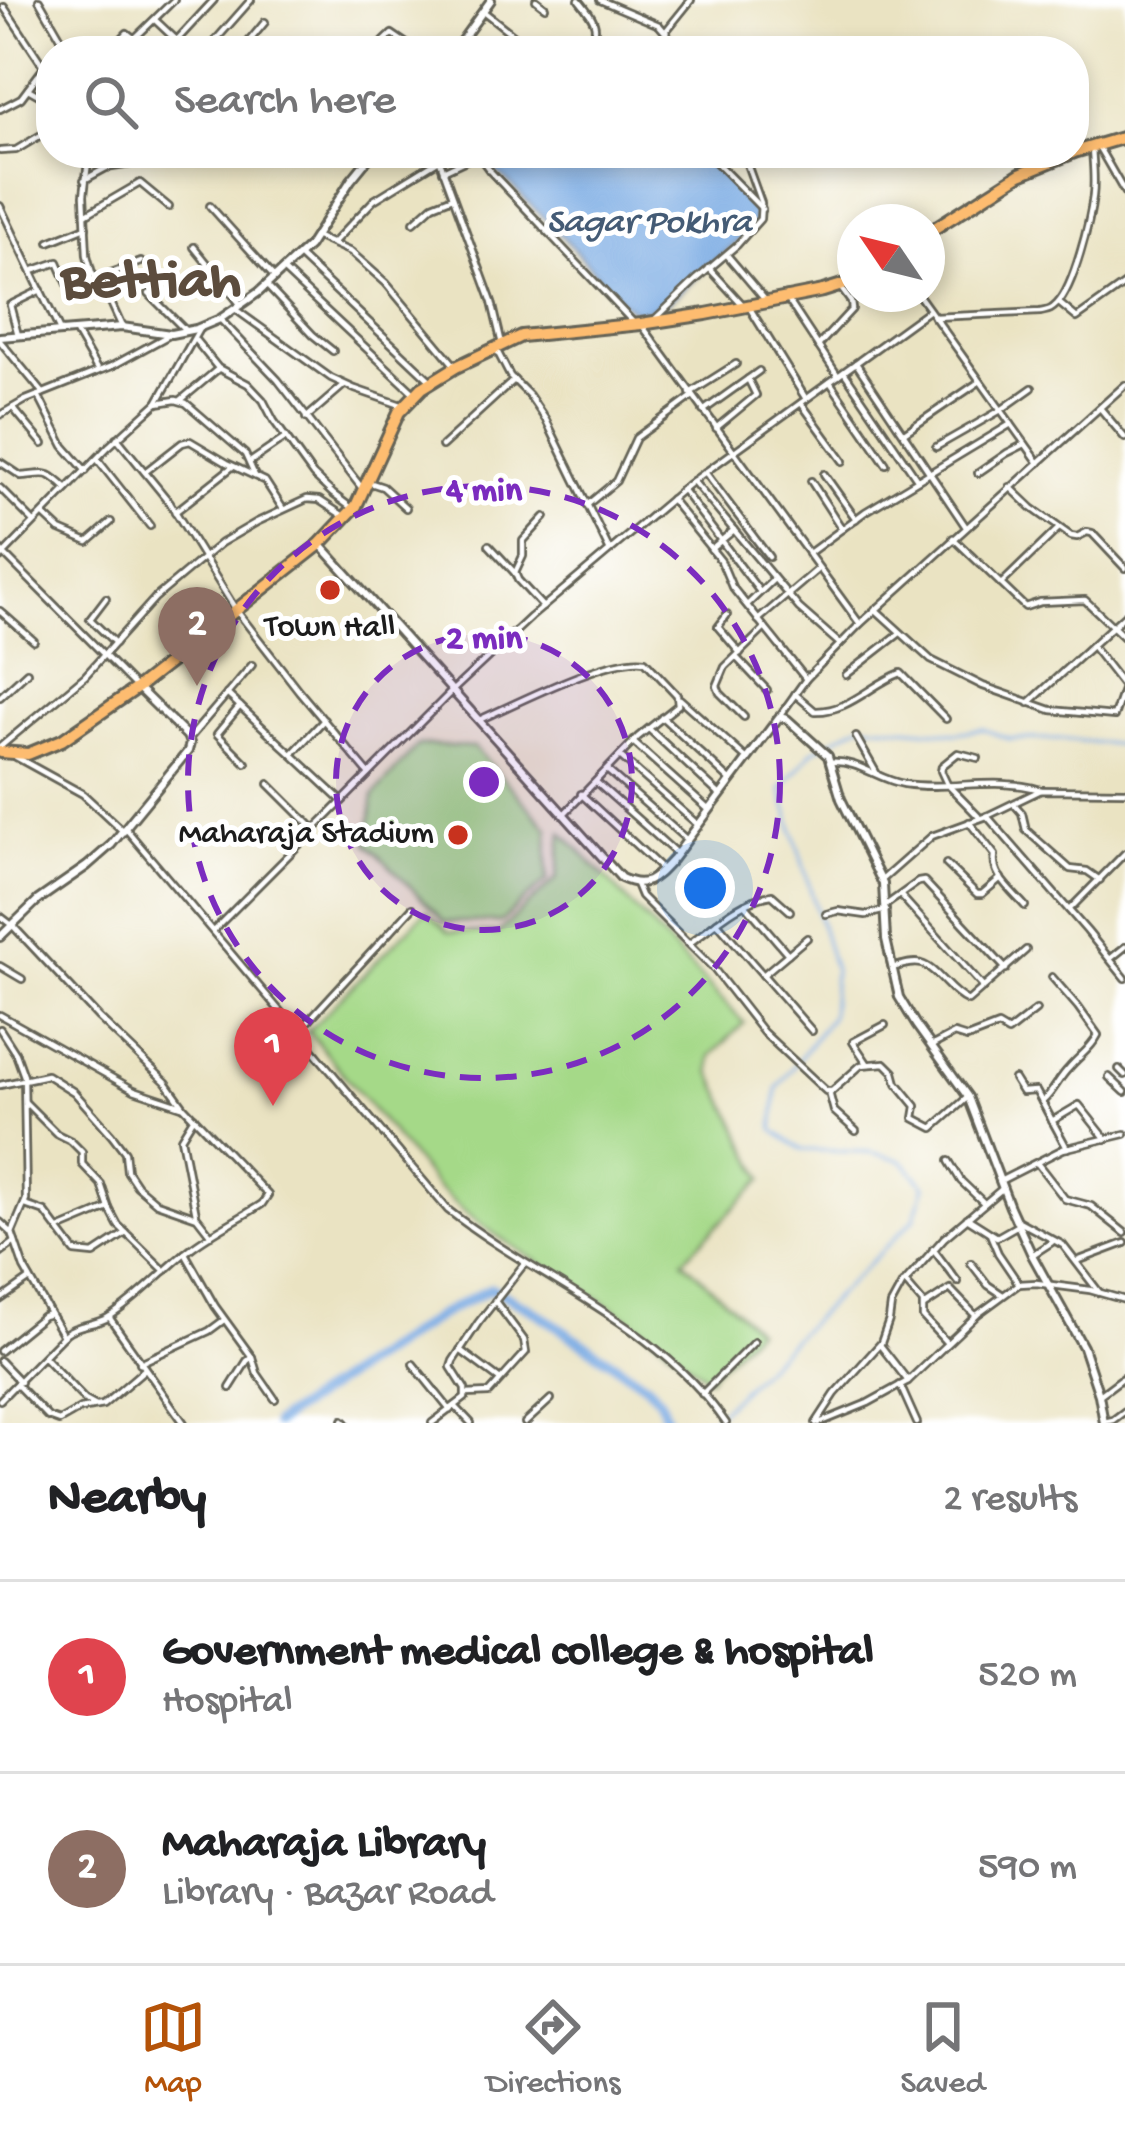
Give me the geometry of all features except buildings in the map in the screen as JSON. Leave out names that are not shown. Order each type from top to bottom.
[{"type":"highway","points":[[1089,149],[1125,137]]},
{"type":"highway","points":[[945,222],[1035,168]]},
{"type":"highway","points":[[3,751],[28,754],[62,740],[137,688],[320,544],[350,514],[404,406],[431,381],[456,367],[498,344],[535,333],[643,324],[837,288]]},
{"type":"street","points":[[39,0],[60,36]]},
{"type":"street","points":[[137,36],[174,0]]},
{"type":"street","points":[[181,36],[214,0]]},
{"type":"street","points":[[219,36],[251,0]]},
{"type":"street","points":[[465,36],[491,0]]},
{"type":"street","points":[[536,0],[545,8]]},
{"type":"street","points":[[579,0],[595,20],[594,36]]},
{"type":"street","points":[[666,31],[691,0]]},
{"type":"street","points":[[604,1],[652,22],[670,36]]},
{"type":"street","points":[[4,7],[36,44]]},
{"type":"street","points":[[483,11],[515,36]]},
{"type":"street","points":[[154,20],[172,36]]},
{"type":"street","points":[[253,36],[265,22]]},
{"type":"street","points":[[0,109],[16,103],[36,78]]},
{"type":"street","points":[[28,89],[36,94]]},
{"type":"street","points":[[0,151],[36,140]]},
{"type":"street","points":[[1095,147],[1125,194]]},
{"type":"street","points":[[213,931],[452,691],[543,607],[705,472],[932,313],[1053,308],[1067,286],[1089,220],[1095,147]]},
{"type":"street","points":[[86,168],[87,255],[122,327]]},
{"type":"street","points":[[84,180],[106,168]]},
{"type":"street","points":[[0,415],[238,307],[299,256],[361,168]]},
{"type":"street","points":[[333,243],[374,200],[421,168]]},
{"type":"street","points":[[442,168],[492,302],[507,372],[546,420],[609,551]]},
{"type":"street","points":[[443,172],[451,168]]},
{"type":"street","points":[[488,168],[643,324],[860,623]]},
{"type":"street","points":[[722,168],[762,209]]},
{"type":"street","points":[[643,324],[757,225],[762,209],[749,168]]},
{"type":"street","points":[[85,215],[140,183],[169,207]]},
{"type":"street","points":[[414,222],[433,205],[453,197]]},
{"type":"street","points":[[210,206],[275,278]]},
{"type":"street","points":[[1,209],[61,332]]},
{"type":"street","points":[[49,242],[86,227]]},
{"type":"street","points":[[315,236],[351,252],[386,283],[456,367]]},
{"type":"street","points":[[194,247],[238,307],[344,385],[404,406]]},
{"type":"street","points":[[726,254],[766,301]]},
{"type":"street","points":[[299,256],[431,381]]},
{"type":"street","points":[[32,271],[58,262],[70,290]]},
{"type":"street","points":[[95,279],[141,262]]},
{"type":"street","points":[[709,268],[746,306],[843,460]]},
{"type":"street","points":[[284,271],[415,394]]},
{"type":"street","points":[[1059,302],[1077,318],[1125,284]]},
{"type":"street","points":[[267,286],[333,351]]},
{"type":"street","points":[[18,334],[10,305],[41,290]]},
{"type":"street","points":[[148,294],[186,331]]},
{"type":"street","points":[[787,298],[917,479]]},
{"type":"street","points":[[818,346],[849,312]]},
{"type":"street","points":[[932,313],[1039,463]]},
{"type":"street","points":[[220,319],[278,380],[366,487],[383,487],[406,508]]},
{"type":"street","points":[[86,471],[64,446],[40,394],[0,339],[122,327],[171,334]]},
{"type":"street","points":[[188,740],[2,554],[158,403],[199,328]]},
{"type":"street","points":[[75,332],[98,371]]},
{"type":"street","points":[[194,338],[218,368],[248,384],[263,400],[286,437],[350,514]]},
{"type":"street","points":[[856,362],[967,526]]},
{"type":"street","points":[[587,505],[616,481],[636,438],[736,364]]},
{"type":"street","points":[[158,403],[181,400],[218,368]]},
{"type":"street","points":[[703,410],[759,371]]},
{"type":"street","points":[[442,446],[514,380]]},
{"type":"street","points":[[716,428],[755,397],[748,380]]},
{"type":"street","points":[[904,434],[980,381]]},
{"type":"street","points":[[830,382],[886,464]]},
{"type":"street","points":[[306,418],[344,385]]},
{"type":"street","points":[[320,544],[621,878],[644,884],[677,854],[806,679],[860,623],[1125,386]]},
{"type":"street","points":[[937,447],[1032,388]]},
{"type":"street","points":[[181,400],[245,454],[256,477]]},
{"type":"street","points":[[13,408],[43,444]]},
{"type":"street","points":[[1100,408],[1125,438]]},
{"type":"street","points":[[808,554],[929,471],[1011,424]]},
{"type":"street","points":[[250,462],[286,437]]},
{"type":"street","points":[[117,438],[175,512],[236,610],[369,774]]},
{"type":"street","points":[[145,472],[186,441],[194,442],[268,485],[284,510]]},
{"type":"street","points":[[978,473],[1025,444]]},
{"type":"street","points":[[97,459],[150,526]]},
{"type":"street","points":[[0,462],[21,476],[49,474],[68,490]]},
{"type":"street","points":[[175,512],[232,466]]},
{"type":"street","points":[[705,472],[769,557]]},
{"type":"street","points":[[824,474],[856,519]]},
{"type":"street","points":[[693,481],[787,594],[840,644]]},
{"type":"street","points":[[811,481],[842,529]]},
{"type":"street","points":[[0,488],[35,523]]},
{"type":"street","points":[[1010,488],[1075,537],[1092,533],[1125,568]]},
{"type":"street","points":[[682,490],[760,592]]},
{"type":"street","points":[[350,514],[314,498],[257,522],[202,558],[155,598],[85,676],[3,751],[83,794],[125,830],[448,1210],[486,1240],[648,1340],[724,1419]]},
{"type":"street","points":[[671,499],[721,561],[730,584],[806,679]]},
{"type":"street","points":[[44,514],[61,530],[88,542],[111,522]]},
{"type":"street","points":[[515,573],[524,556],[523,542],[545,517]]},
{"type":"street","points":[[1001,584],[1059,528]]},
{"type":"street","points":[[711,549],[734,530]]},
{"type":"street","points":[[953,538],[1025,607],[1085,600],[1125,638]]},
{"type":"street","points":[[489,545],[543,607]]},
{"type":"street","points":[[758,620],[818,568]]},
{"type":"street","points":[[747,605],[774,579]]},
{"type":"street","points":[[106,598],[90,619],[115,643]]},
{"type":"street","points":[[0,610],[34,641]]},
{"type":"street","points":[[875,610],[940,666],[1029,703],[1063,712],[1114,716],[1124,687],[1092,646]]},
{"type":"street","points":[[727,615],[718,627],[767,689]]},
{"type":"street","points":[[1029,703],[1125,615]]},
{"type":"street","points":[[744,717],[717,688],[723,670],[766,628]]},
{"type":"street","points":[[846,675],[900,633]]},
{"type":"street","points":[[479,720],[585,673],[645,661],[747,759]]},
{"type":"street","points":[[0,937],[125,830],[188,752],[188,740],[252,665]]},
{"type":"street","points":[[0,685],[3,695],[27,672]]},
{"type":"street","points":[[795,694],[815,711],[827,711],[901,673],[946,719]]},
{"type":"street","points":[[227,694],[342,801]]},
{"type":"street","points":[[564,814],[680,699]]},
{"type":"street","points":[[240,706],[217,734],[246,763]]},
{"type":"street","points":[[662,717],[730,780]]},
{"type":"street","points":[[779,717],[787,718],[820,747],[830,762],[841,800],[882,880],[886,939],[899,997],[968,1096],[1016,1222],[1083,1347],[1104,1423],[1125,1411]]},
{"type":"street","points":[[292,754],[324,720]]},
{"type":"street","points":[[648,728],[720,795]]},
{"type":"street","points":[[856,736],[877,774]]},
{"type":"street","points":[[633,742],[709,810]]},
{"type":"street","points":[[978,758],[955,754],[941,769],[947,784],[1069,910],[1125,978]]},
{"type":"street","points":[[620,756],[698,826]]},
{"type":"street","points":[[830,762],[850,763],[903,784],[1004,782],[1041,790],[1125,791]]},
{"type":"street","points":[[608,770],[687,840]]},
{"type":"street","points":[[595,781],[677,854]]},
{"type":"street","points":[[269,784],[314,829]]},
{"type":"street","points":[[882,880],[932,836],[1041,790]]},
{"type":"street","points":[[581,794],[663,870]]},
{"type":"street","points":[[1014,804],[1026,830],[1067,867],[1088,871],[1100,880]]},
{"type":"street","points":[[969,822],[995,855],[993,867],[1000,878],[1025,906]]},
{"type":"street","points":[[1069,910],[1125,853]]},
{"type":"street","points":[[946,864],[976,894],[1000,878]]},
{"type":"street","points":[[826,914],[866,915],[886,908],[924,881],[1006,969]]},
{"type":"street","points":[[636,884],[641,896],[690,943],[763,1032],[829,1092],[834,1111],[856,1131]]},
{"type":"street","points":[[690,943],[745,904],[768,894],[790,911]]},
{"type":"street","points":[[901,896],[984,988]]},
{"type":"street","points":[[745,904],[788,954]]},
{"type":"street","points":[[298,1032],[412,908]]},
{"type":"street","points":[[0,916],[166,1082],[268,1195],[262,1204],[185,1253],[109,1317],[73,1328],[0,1400]]},
{"type":"street","points":[[717,922],[812,1031]]},
{"type":"street","points":[[763,975],[807,938]]},
{"type":"street","points":[[1110,959],[1125,946]]},
{"type":"street","points":[[892,968],[922,964],[968,1001],[1026,950]]},
{"type":"street","points":[[0,969],[22,979]]},
{"type":"street","points":[[1042,1102],[1098,1038],[1052,977]]},
{"type":"street","points":[[932,1046],[954,1034],[971,1037],[996,1026],[1008,1032],[1036,1010]]},
{"type":"street","points":[[0,1015],[134,1090],[184,1107]]},
{"type":"street","points":[[867,1063],[854,1042],[884,1025]]},
{"type":"street","points":[[0,1029],[25,1079],[27,1174],[25,1204],[13,1225],[4,1228],[63,1336]]},
{"type":"street","points":[[829,1092],[867,1063],[888,1064],[916,1106],[914,1118],[933,1128],[968,1096]]},
{"type":"street","points":[[0,1085],[47,1075],[74,1092],[125,1152],[127,1171],[137,1186],[158,1203],[197,1217]]},
{"type":"street","points":[[1109,1077],[1125,1092]]},
{"type":"street","points":[[1014,1079],[1022,1092],[1034,1090],[1067,1148]]},
{"type":"street","points":[[25,1102],[82,1152],[82,1164],[101,1184],[109,1208],[126,1233],[165,1271]]},
{"type":"street","points":[[1052,1121],[1079,1105],[1106,1139]]},
{"type":"street","points":[[194,1117],[181,1138],[197,1217],[211,1235]]},
{"type":"street","points":[[818,1423],[835,1394],[880,1346],[891,1305],[904,1282],[1001,1185],[1067,1148],[1124,1136]]},
{"type":"street","points":[[949,1162],[984,1203]]},
{"type":"street","points":[[1037,1163],[1065,1199],[1091,1206],[1125,1234]]},
{"type":"street","points":[[25,1204],[40,1209],[75,1252],[99,1252],[126,1233]]},
{"type":"street","points":[[59,1228],[109,1208]]},
{"type":"street","points":[[967,1218],[997,1237],[1016,1222]]},
{"type":"street","points":[[1016,1222],[1068,1250],[1099,1292]]},
{"type":"street","points":[[990,1234],[1019,1285]]},
{"type":"street","points":[[1032,1256],[1054,1240]]},
{"type":"street","points":[[0,1253],[15,1242]]},
{"type":"street","points":[[1077,1261],[1125,1243]]},
{"type":"street","points":[[933,1249],[958,1282]]},
{"type":"street","points":[[185,1253],[275,1399]]},
{"type":"street","points":[[466,1394],[452,1367],[525,1263]]},
{"type":"street","points":[[971,1263],[1003,1295]]},
{"type":"street","points":[[0,1300],[30,1278]]},
{"type":"street","points":[[904,1282],[925,1306]]},
{"type":"street","points":[[818,1423],[908,1381],[976,1316],[1019,1285],[1036,1283],[1125,1300]]},
{"type":"street","points":[[947,1343],[923,1317],[925,1306],[950,1289],[976,1316]]},
{"type":"street","points":[[432,1423],[466,1394],[489,1393],[527,1347],[496,1299]]},
{"type":"street","points":[[0,1351],[50,1314]]},
{"type":"street","points":[[109,1317],[184,1423]]},
{"type":"street","points":[[0,1361],[49,1417],[60,1422],[80,1409],[107,1403],[143,1366],[224,1320]]},
{"type":"street","points":[[702,1394],[754,1342]]},
{"type":"street","points":[[880,1346],[908,1381]]},
{"type":"street","points":[[460,1350],[501,1380]]},
{"type":"street","points":[[44,1357],[85,1400],[98,1407]]},
{"type":"street","points":[[230,1388],[252,1357]]},
{"type":"street","points":[[413,1364],[471,1423]]},
{"type":"street","points":[[1099,1395],[1125,1376]]},
{"type":"street","points":[[901,1385],[916,1423]]},
{"type":"street","points":[[529,1422],[551,1399]]},
{"type":"green space","name":"Maharaja Stadium","points":[[418,745],[474,747],[548,828],[547,880],[501,922],[445,922],[367,843],[374,795]]},
{"type":"green space","points":[[562,832],[744,1023],[711,1056],[711,1072],[763,1179],[683,1260],[756,1329],[708,1378],[630,1319],[500,1238],[456,1204],[435,1185],[308,1031],[426,911],[449,932],[498,933],[557,878]]},
{"type":"water","name":"Sagar Pokhra","points":[[491,168],[714,168],[759,212],[738,242],[665,305],[637,313],[621,302]]},
{"type":"waterway","points":[[708,1423],[914,1219],[925,1186],[902,1160],[870,1152],[802,1150],[773,1130],[777,1089],[831,1016],[834,970],[781,789],[813,751],[861,724],[955,733],[983,729],[1009,739],[1125,745]]},
{"type":"waterway","points":[[275,1423],[440,1315],[491,1288],[648,1386],[660,1400],[668,1423]]},
{"type":"place","name":"Town Hall","points":[[330,590]]},
{"type":"place","name":"Maharaja Library","points":[[197,686]]},
{"type":"place","name":"Maharaja Stadium","points":[[458,835]]},
{"type":"place","name":"Government medical college & hospital","points":[[273,1106]]},
{"type":"district","name":"Bettiah","points":[[151,284]]}]
